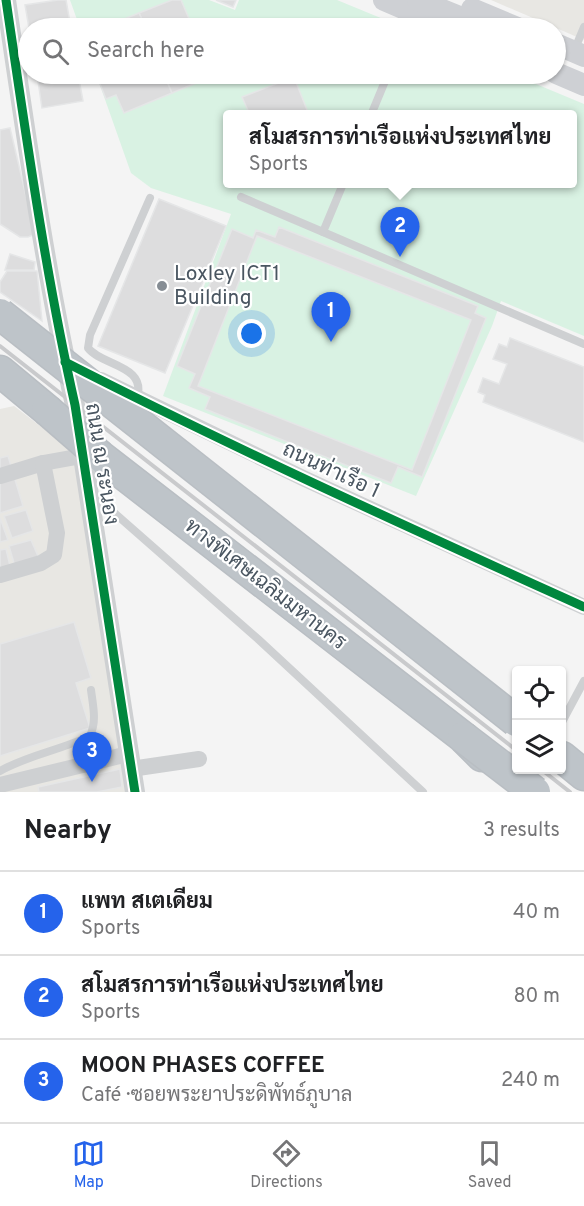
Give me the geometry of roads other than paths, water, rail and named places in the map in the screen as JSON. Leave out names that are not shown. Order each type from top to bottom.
[{"type":"highway","points":[[0,314],[513,720]]},
{"type":"highway","name":"ทางพิเศษเฉลิมมหานคร","points":[[0,371],[100,456],[526,788]]},
{"type":"highway","points":[[0,376],[47,410]]},
{"type":"highway","points":[[566,761],[584,775]]},
{"type":"main road","points":[[384,0],[412,14],[433,18]]},
{"type":"main road","points":[[452,0],[494,18]]},
{"type":"main road","points":[[566,78],[584,85]]},
{"type":"street","name":"ถนน ณ ระนอง","points":[[6,0],[22,114],[65,362],[75,405],[135,792]]},
{"type":"street","name":"ถนน ณ ระนอง","points":[[0,32],[22,114]]},
{"type":"street","name":"ถนนท่าเรือ 1","points":[[65,362],[418,532],[584,607]]},
{"type":"street","points":[[0,476],[43,463],[82,456]]},
{"type":"street","points":[[0,575],[41,563],[54,555],[57,533],[43,463]]},
{"type":"street","points":[[0,785],[129,761],[199,759]]},
{"type":"lane","points":[[570,51],[584,27]]},
{"type":"lane","points":[[374,110],[384,84]]},
{"type":"lane","points":[[323,232],[341,188]]},
{"type":"lane","points":[[241,197],[584,344]]},
{"type":"lane","points":[[136,398],[138,392],[134,375],[93,355],[88,348],[90,335],[150,198]]},
{"type":"lane","points":[[111,510],[258,639],[423,792]]},
{"type":"lane","points":[[562,720],[584,681]]},
{"type":"lane","points":[[0,771],[15,762],[76,743],[90,736],[94,715],[91,690]]},
{"type":"railway","points":[[0,346],[512,747]]},
{"type":"railway","points":[[547,774],[570,792]]},
{"type":"place","name":"สโมสรการท่าเรือแห่งประเทศไทย","points":[[400,257]]},
{"type":"place","name":"Loxley ICT1 Building","points":[[162,286]]},
{"type":"place","name":"แพท สเตเดียม","points":[[331,342]]},
{"type":"place","name":"MOON PHASES COFFEE","points":[[92,782]]}]
